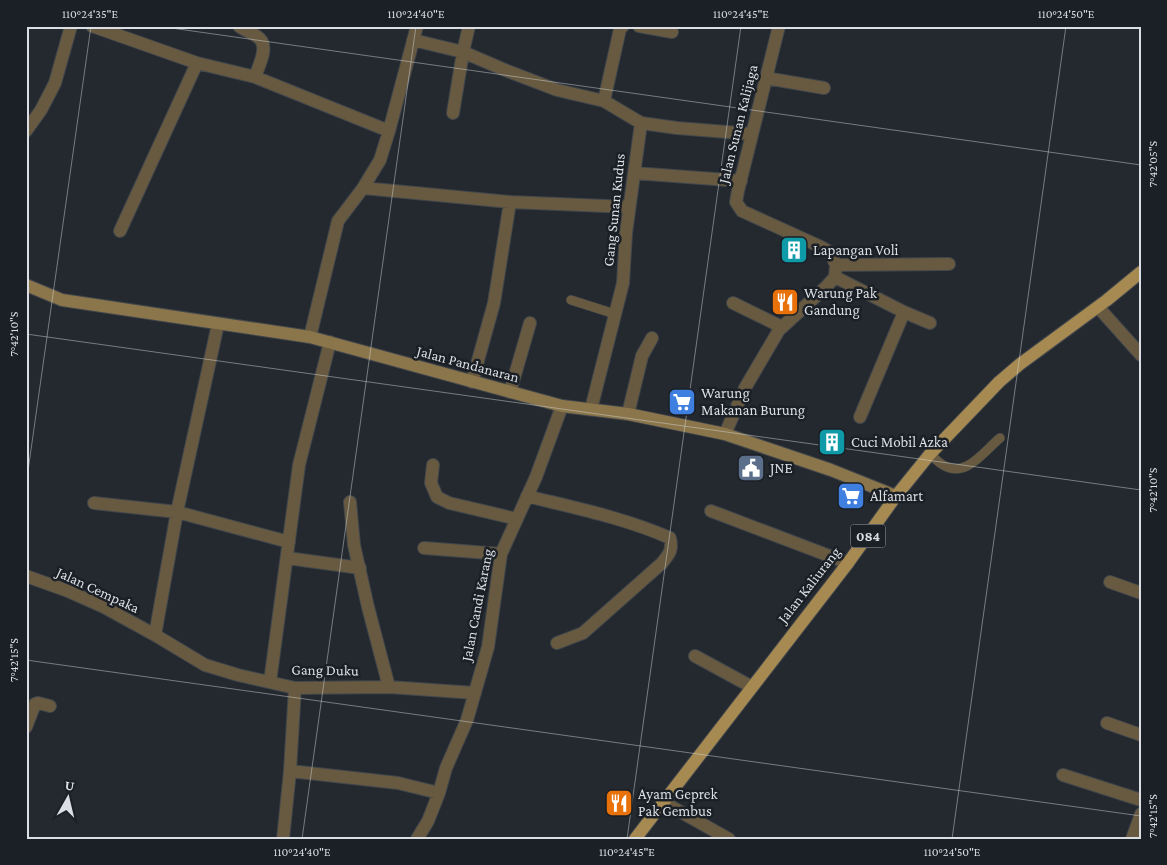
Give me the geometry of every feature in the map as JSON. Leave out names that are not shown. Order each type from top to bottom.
[{"type":"main road","name":"Jalan Kaliurang","points":[[635,839],[930,454],[999,382],[1141,272]]},
{"type":"main road","name":"Jalan Pandanaran","points":[[26,284],[62,300],[310,337],[562,406],[628,414],[725,434],[831,470],[896,496]]},
{"type":"street","points":[[26,131],[41,110],[55,83],[71,26]]},
{"type":"street","points":[[92,26],[197,63],[255,77],[389,131]]},
{"type":"street","points":[[239,26],[260,39],[263,44],[264,51],[255,77]]},
{"type":"street","points":[[310,337],[338,221],[363,188],[380,160],[417,26]]},
{"type":"street","points":[[453,113],[462,52],[469,26]]},
{"type":"street","points":[[604,101],[620,29],[623,26]]},
{"type":"street","points":[[639,26],[672,32]]},
{"type":"street","name":"Jalan Sunan Kalijaga","points":[[779,26],[736,202],[742,211],[830,252],[835,271]]},
{"type":"street","points":[[413,40],[462,52],[557,90],[604,101],[641,123],[752,134]]},
{"type":"street","points":[[120,231],[197,63]]},
{"type":"street","points":[[766,78],[824,88]]},
{"type":"street","name":"Gang Sunan Kudus","points":[[591,409],[623,283],[626,233],[641,123]]},
{"type":"street","points":[[634,173],[740,181]]},
{"type":"street","points":[[363,188],[510,202],[629,207]]},
{"type":"street","points":[[472,382],[494,303],[510,202]]},
{"type":"street","points":[[835,271],[949,264]]},
{"type":"street","points":[[835,271],[904,312],[930,323]]},
{"type":"street","points":[[725,434],[745,388],[779,330],[826,287],[835,271]]},
{"type":"street","points":[[732,303],[782,327]]},
{"type":"street","points":[[1098,307],[1141,355]]},
{"type":"street","points":[[860,417],[904,312]]},
{"type":"street","points":[[510,392],[530,323]]},
{"type":"street","points":[[155,635],[177,512],[218,324]]},
{"type":"street","points":[[628,414],[642,356],[652,338]]},
{"type":"street","points":[[270,682],[299,465],[330,342]]},
{"type":"street","name":"Jalan Candi Karang","points":[[417,839],[428,821],[446,768],[467,720],[475,693],[488,647],[501,554],[536,477],[562,406]]},
{"type":"street","points":[[433,464],[431,484],[437,496],[448,503],[517,519]]},
{"type":"street","points":[[527,496],[614,519],[670,538],[671,551],[662,563],[590,627],[557,643]]},
{"type":"street","points":[[350,502],[354,545],[389,687]]},
{"type":"street","points":[[94,503],[177,512],[289,542]]},
{"type":"street","points":[[711,511],[848,562]]},
{"type":"street","points":[[424,548],[501,554]]},
{"type":"street","points":[[287,558],[360,568]]},
{"type":"street","name":"Jalan Cempaka","points":[[26,576],[95,603],[155,635]]},
{"type":"street","points":[[1110,582],[1141,594]]},
{"type":"street","name":"Gang Duku","points":[[155,635],[205,666],[295,688],[389,687],[475,693]]},
{"type":"street","points":[[695,656],[752,687]]},
{"type":"street","points":[[283,839],[290,770],[295,688]]},
{"type":"street","points":[[26,727],[35,704],[50,706]]},
{"type":"street","points":[[1107,723],[1141,735]]},
{"type":"street","points":[[290,770],[398,783],[439,792]]},
{"type":"street","points":[[1063,775],[1141,800]]},
{"type":"street","points":[[663,802],[729,839]]},
{"type":"street","points":[[1132,839],[1141,814]]},
{"type":"lane","points":[[570,300],[616,314]]},
{"type":"lane","points":[[930,454],[942,464],[952,468],[964,467],[975,462],[1000,438]]},
{"type":"place","name":"Lapangan Voli","points":[[794,250]]},
{"type":"place","name":"Warung Pak Gandung","points":[[785,302]]},
{"type":"place","name":"Warung Makanan Burung","points":[[682,402]]},
{"type":"place","name":"Cuci Mobil Azka","points":[[832,442]]},
{"type":"place","name":"JNE","points":[[751,468]]},
{"type":"place","name":"Alfamart","points":[[851,496]]},
{"type":"place","name":"Ayam Geprek Pak Gembus","points":[[619,803]]}]
